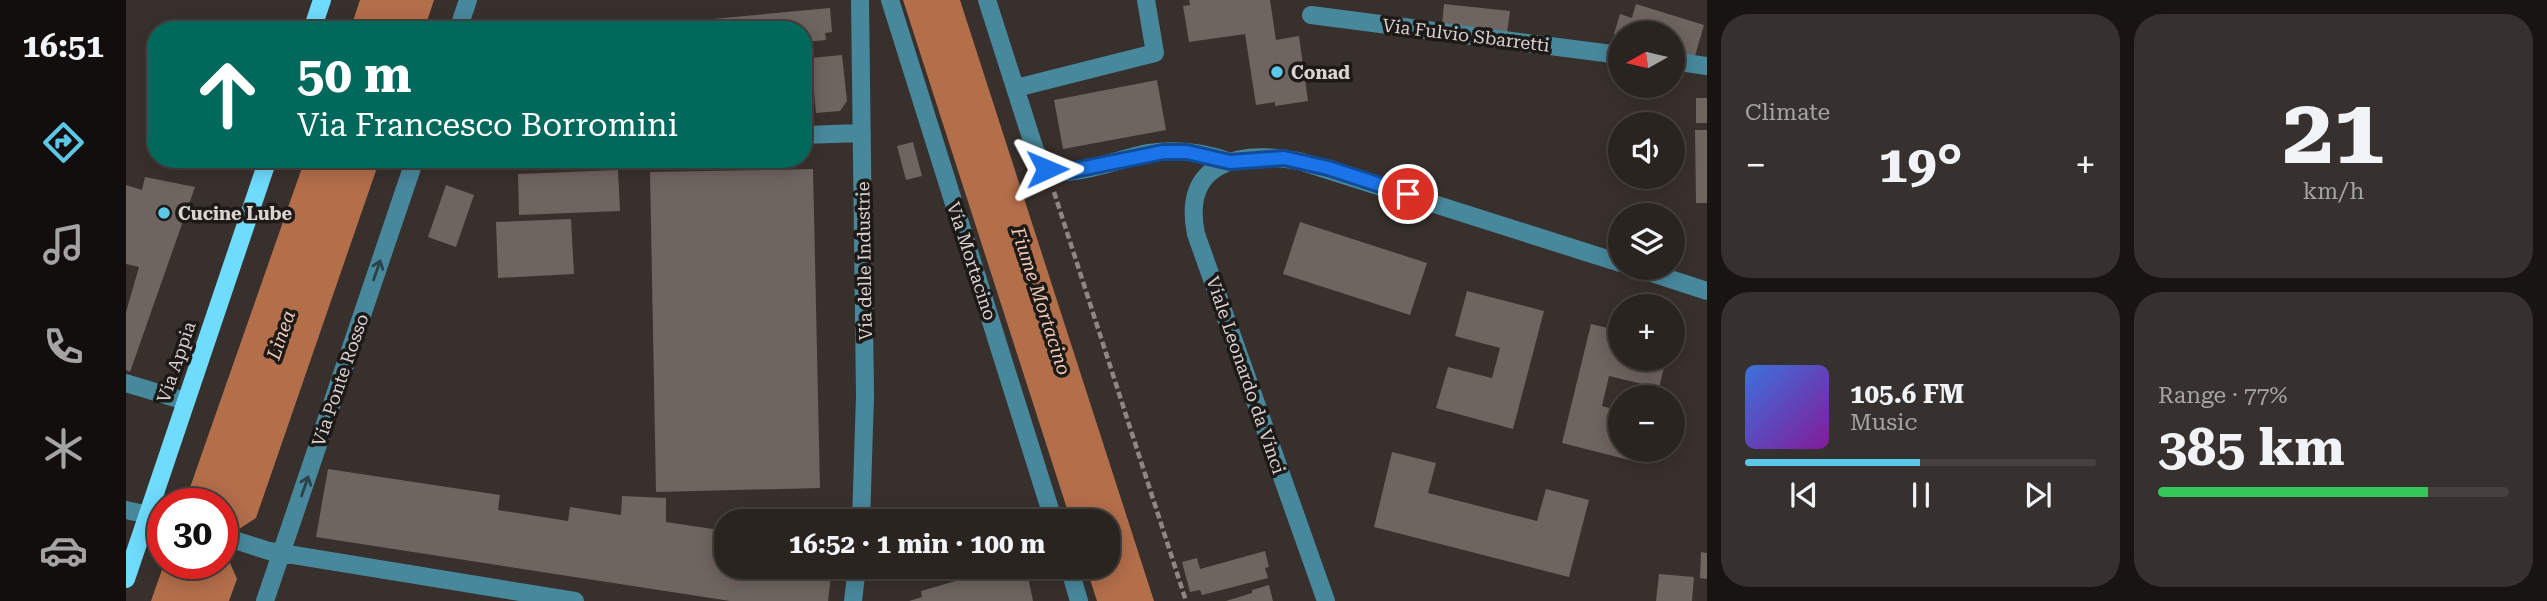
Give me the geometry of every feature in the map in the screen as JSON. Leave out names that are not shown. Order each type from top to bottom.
[{"type":"main road","points":[[315,21],[322,0]]},
{"type":"main road","name":"Via Appia","points":[[164,488],[186,401],[265,168]]},
{"type":"main road","name":"Via Appia","points":[[126,579],[147,537]]},
{"type":"street","points":[[461,21],[468,0]]},
{"type":"street","name":"Via delle Industrie","points":[[860,0],[865,429],[862,509]]},
{"type":"street","name":"Via Mortacino","points":[[890,0],[1050,509]]},
{"type":"street","points":[[987,0],[1035,150],[1047,169],[1065,172],[1163,152],[1197,153],[1230,162],[1284,158],[1314,164],[1608,259]]},
{"type":"street","points":[[1016,88],[1155,53],[1146,0]]},
{"type":"street","name":"Via Fulvio Sbarretti","points":[[1311,15],[1608,53]]},
{"type":"street","points":[[1685,63],[1707,66]]},
{"type":"street","points":[[812,135],[862,133]]},
{"type":"street","name":"Viale Leonardo da Vinci","points":[[1230,162],[1212,169],[1199,183],[1194,202],[1196,234],[1326,601]]},
{"type":"street","name":"Via Ponte Rosso","points":[[265,601],[276,551],[412,168]]},
{"type":"street","points":[[1675,280],[1707,290]]},
{"type":"street","points":[[126,383],[186,401]]},
{"type":"street","points":[[126,510],[147,515]]},
{"type":"street","points":[[238,540],[276,551],[575,601]]},
{"type":"street","points":[[853,601],[856,579]]},
{"type":"street","points":[[1073,579],[1079,601]]},
{"type":"path","points":[[1047,169],[1186,601]]},
{"type":"water","points":[[360,0],[434,0],[427,21],[353,21]]},
{"type":"water","name":"Fiume Mortacino","points":[[903,0],[960,0],[1154,601],[1097,601],[1090,579],[1120,579],[1120,509],[1067,509]]},
{"type":"water","name":"Linea","points":[[302,168],[377,168],[256,518],[239,529],[238,488],[190,488]]},
{"type":"water","points":[[159,579],[237,579],[229,601],[151,601]]},
{"type":"building","name":"Conad","points":[[1189,0],[1270,0],[1276,40],[1299,36],[1308,101],[1275,106],[1275,102],[1256,105],[1245,34],[1189,42],[1183,6],[1190,5]]},
{"type":"building","points":[[1444,4],[1510,11],[1507,33],[1442,26]]},
{"type":"building","points":[[1636,4],[1704,25],[1693,63],[1685,60],[1685,21],[1618,21],[1620,14],[1632,18]]},
{"type":"building","points":[[830,8],[832,32],[825,33],[826,40],[812,41],[812,21],[691,21]]},
{"type":"building","points":[[842,55],[847,101],[840,111],[816,113],[812,58]]},
{"type":"building","points":[[1157,80],[1166,130],[1063,149],[1054,100]]},
{"type":"building","points":[[1696,98],[1707,98],[1707,123],[1696,123]]},
{"type":"building","points":[[1695,130],[1707,130],[1707,203],[1696,203]]},
{"type":"building","points":[[913,142],[922,176],[906,180],[897,146]]},
{"type":"building","points":[[813,169],[820,488],[656,492],[650,172]]},
{"type":"building","points":[[618,170],[620,211],[519,215],[518,174]]},
{"type":"building","points":[[145,177],[195,187],[130,372],[126,370],[126,312],[139,267],[126,264],[126,185],[142,190]]},
{"type":"building","points":[[446,185],[474,195],[456,247],[428,237]]},
{"type":"building","points":[[571,219],[574,274],[498,278],[496,222]]},
{"type":"building","points":[[1300,222],[1427,263],[1410,315],[1283,274]]},
{"type":"building","points":[[1467,291],[1544,311],[1513,429],[1436,408],[1448,367],[1492,378],[1500,348],[1455,336]]},
{"type":"building","points":[[1591,324],[1608,328],[1608,371],[1663,371],[1660,385],[1646,385],[1609,376],[1602,406],[1608,408],[1608,455],[1562,443]]},
{"type":"building","points":[[1392,452],[1436,463],[1428,493],[1537,521],[1546,489],[1589,500],[1569,577],[1374,527]]},
{"type":"building","points":[[328,469],[500,495],[498,510],[568,521],[570,507],[621,515],[622,496],[666,498],[666,522],[714,529],[714,579],[831,579],[828,601],[730,601],[316,537]]},
{"type":"building","points":[[1265,551],[1269,567],[1265,568],[1268,578],[1202,595],[1200,590],[1190,592],[1182,562],[1197,558],[1200,569]]},
{"type":"building","points":[[1701,552],[1707,553],[1707,579],[1700,578]]},
{"type":"building","points":[[1659,574],[1694,577],[1692,601],[1656,601]]},
{"type":"building","points":[[1028,579],[1033,601],[909,601],[922,597],[921,591],[959,580]]},
{"type":"building","points":[[1269,585],[1273,601],[1226,601],[1252,593],[1252,590]]},
{"type":"place","name":"Conad","points":[[1277,72]]},
{"type":"place","name":"Cucine Lube","points":[[164,213]]},
{"type":"route","points":[[1047,169],[1065,172],[1163,152],[1187,152],[1230,162],[1284,158],[1328,168],[1408,194]]}]
